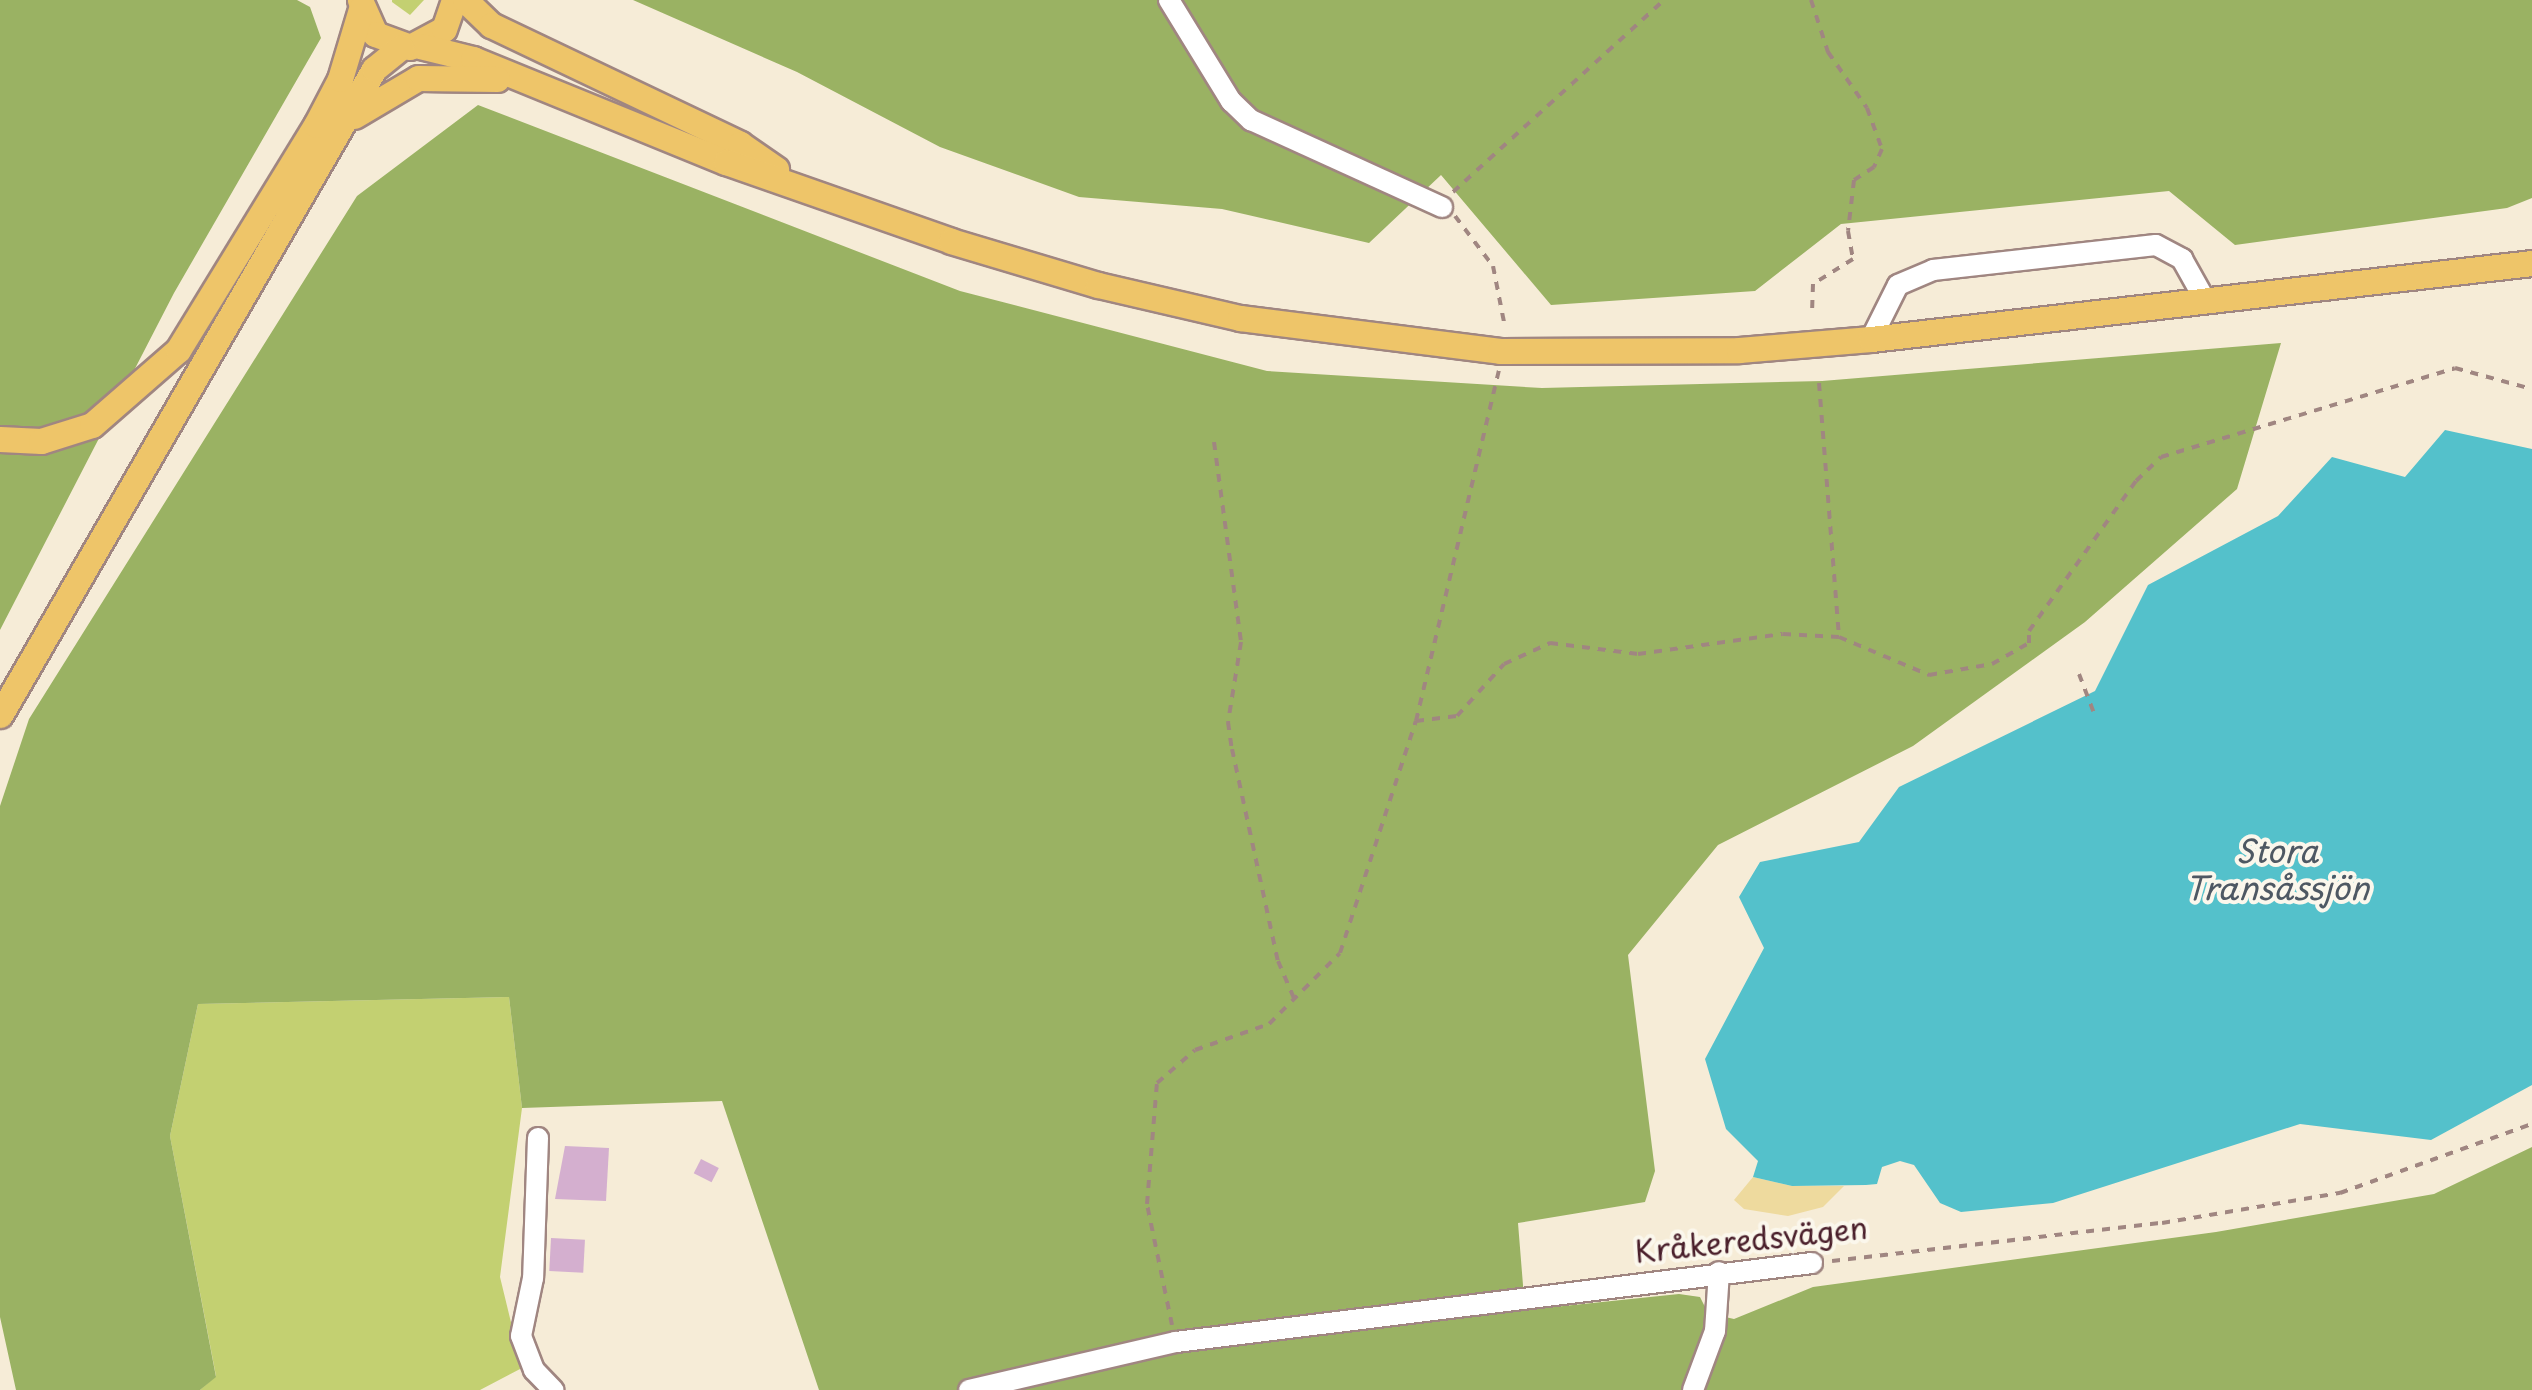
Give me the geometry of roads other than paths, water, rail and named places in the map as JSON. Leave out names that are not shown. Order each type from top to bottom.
[{"type":"main road","points":[[0,715],[86,558],[374,69],[444,29],[454,0]]},
{"type":"main road","points":[[465,0],[491,25],[740,144],[793,180]]},
{"type":"main road","points":[[361,4],[374,34],[537,87],[726,162],[793,180],[951,242],[1098,285],[1240,318],[1500,350],[1738,350],[1871,339],[2532,263]]},
{"type":"main road","points":[[0,439],[41,441],[92,425],[178,350],[316,125],[340,79],[361,4]]},
{"type":"main road","points":[[344,123],[418,78],[453,74],[537,87]]},
{"type":"street","points":[[1169,0],[1221,86],[1251,120],[1442,206]]},
{"type":"street","points":[[1871,339],[1898,285],[1952,268],[2156,245],[2182,259],[2205,300]]},
{"type":"street","points":[[538,1138],[534,1278],[522,1336],[534,1370],[553,1390]]},
{"type":"street","name":"Kråkeredsvägen","points":[[970,1390],[1176,1342],[1812,1263]]},
{"type":"street","points":[[1693,1390],[1715,1331],[1719,1272]]},
{"type":"water","name":"Stora Transåssjön","points":[[2445,430],[2532,449],[2532,1085],[2431,1140],[2300,1124],[2053,1203],[1961,1212],[1940,1203],[1914,1165],[1900,1161],[1882,1167],[1877,1184],[1792,1186],[1753,1177],[1758,1161],[1726,1129],[1705,1059],[1764,948],[1739,897],[1760,862],[1859,842],[1899,787],[2095,691],[2148,585],[2278,516],[2332,457],[2405,477]]}]
